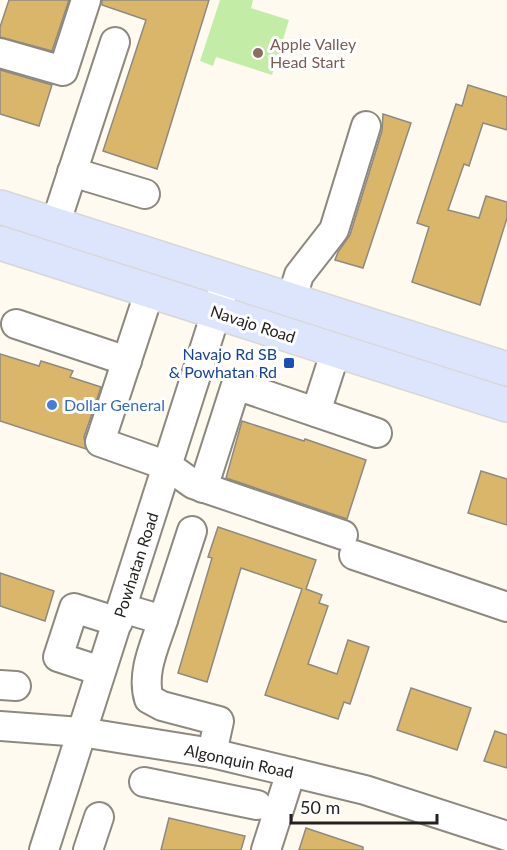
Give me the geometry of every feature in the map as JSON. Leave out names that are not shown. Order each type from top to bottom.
[{"type":"main road","name":"Navajo Road","points":[[0,207],[507,369]]},
{"type":"main road","name":"Navajo Road","points":[[0,243],[507,405]]},
{"type":"street","points":[[0,53],[63,71],[86,0]]},
{"type":"street","points":[[55,225],[115,42]]},
{"type":"street","points":[[291,301],[299,276],[334,230],[366,126]]},
{"type":"street","points":[[72,172],[145,194]]},
{"type":"street","name":"Powhatan Road","points":[[44,850],[227,281]]},
{"type":"street","points":[[150,290],[100,442],[168,466],[193,484],[507,607]]},
{"type":"street","points":[[16,324],[127,361]]},
{"type":"street","points":[[316,412],[336,350]]},
{"type":"street","points":[[203,488],[236,385],[377,433]]},
{"type":"street","points":[[189,791],[204,751],[219,721],[162,706],[148,699],[145,687],[149,665],[192,531]]},
{"type":"street","points":[[101,671],[58,657],[74,608],[163,620]]},
{"type":"street","name":"Algonquin Road","points":[[0,726],[81,732],[204,751],[365,790],[507,836]]},
{"type":"street","points":[[266,850],[291,772]]},
{"type":"street","points":[[144,782],[257,805]]},
{"type":"street","points":[[88,850],[99,817]]},
{"type":"green space","points":[[220,0],[253,0],[251,8],[289,20],[272,75],[216,57],[213,66],[200,61]]},
{"type":"building","points":[[9,0],[69,0],[52,51],[0,37],[0,27]]},
{"type":"building","points":[[102,0],[209,0],[157,169],[103,151],[146,20],[102,5]]},
{"type":"building","points":[[0,70],[52,85],[39,126],[0,114]]},
{"type":"building","points":[[468,85],[507,97],[507,130],[483,123],[469,166],[464,164],[448,210],[479,218],[486,196],[507,202],[507,218],[480,305],[412,282],[429,227],[417,223],[456,104],[462,106]]},
{"type":"building","points":[[383,114],[411,123],[363,268],[335,260],[350,235],[382,131]]},
{"type":"building","name":"Dollar General","points":[[0,354],[39,366],[41,361],[73,371],[70,377],[101,387],[84,437],[86,449],[0,421]]},
{"type":"building","points":[[242,421],[366,460],[347,519],[226,478]]},
{"type":"building","points":[[481,471],[507,479],[507,525],[468,513]]},
{"type":"building","points":[[218,527],[316,560],[306,589],[322,595],[319,603],[328,606],[308,664],[337,674],[348,640],[369,647],[350,704],[344,702],[338,719],[265,695],[302,589],[241,568],[207,682],[178,673],[212,558],[208,557]]},
{"type":"building","points":[[0,573],[54,591],[45,621],[0,606]]},
{"type":"building","points":[[411,688],[471,708],[457,750],[397,730]]},
{"type":"building","points":[[495,731],[507,735],[507,768],[484,761]]},
{"type":"building","points":[[169,818],[245,836],[241,850],[161,850]]},
{"type":"building","points":[[306,828],[363,847],[363,850],[299,850]]},
{"type":"place","name":"Apple Valley Head Start","points":[[258,53]]},
{"type":"place","name":"Navajo Rd SB & Powhatan Rd","points":[[289,363]]},
{"type":"place","name":"Dollar General","points":[[52,405]]}]
